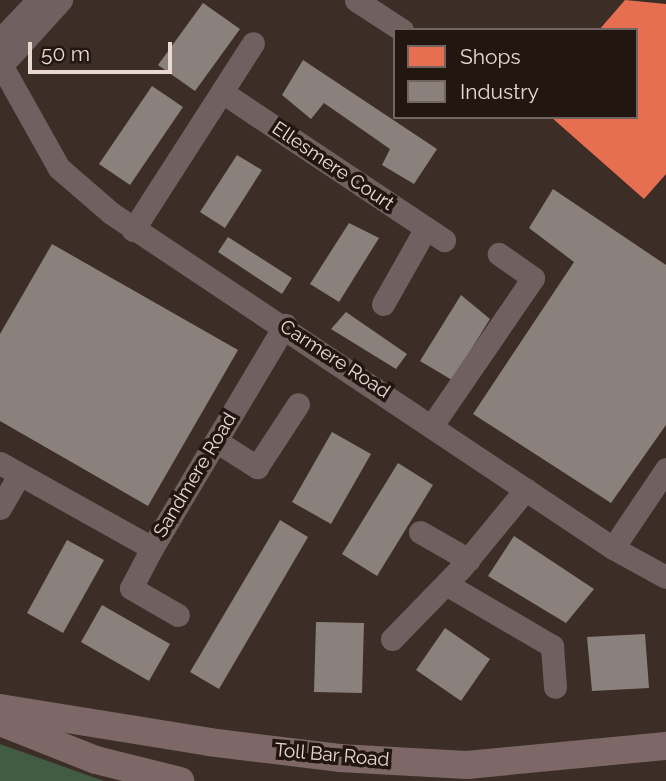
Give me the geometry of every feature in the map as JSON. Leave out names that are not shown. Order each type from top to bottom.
[{"type":"main road","name":"Toll Bar Road","points":[[0,708],[235,746],[474,773],[666,746]]},
{"type":"main road","points":[[0,722],[96,760],[180,781]]},
{"type":"street","points":[[0,40],[38,0]]},
{"type":"street","points":[[1,65],[61,0]]},
{"type":"street","points":[[356,0],[399,28]]},
{"type":"street","points":[[133,230],[253,43]]},
{"type":"street","name":"Carmere Road","points":[[1,65],[59,168],[133,230],[285,325],[613,548],[666,577]]},
{"type":"street","name":"Carmere Road","points":[[0,92],[28,116]]},
{"type":"street","name":"Ellesmere Court","points":[[222,92],[435,234],[383,304]]},
{"type":"street","points":[[433,424],[533,278],[499,254]]},
{"type":"street","name":"Sandmere Road","points":[[10,468],[152,548],[285,325]]},
{"type":"street","points":[[216,441],[257,467],[298,404]]},
{"type":"street","points":[[0,508],[10,468]]},
{"type":"street","points":[[613,548],[666,469]]},
{"type":"street","points":[[392,639],[469,560],[526,489]]},
{"type":"street","points":[[420,532],[469,560]]},
{"type":"street","points":[[152,548],[131,588],[178,615]]},
{"type":"street","points":[[446,584],[552,646],[555,687]]},
{"type":"green space","points":[[0,744],[104,781],[0,781]]},
{"type":"building: Shops","points":[[625,0],[666,4],[666,174],[644,199],[553,119],[638,119],[638,28],[601,28]]},
{"type":"building: Industry","points":[[203,3],[240,29],[195,91],[158,65]]},
{"type":"building: Industry","points":[[303,60],[437,149],[414,184],[382,165],[390,149],[324,103],[311,119],[282,95]]},
{"type":"building: Industry","points":[[152,86],[183,107],[130,185],[99,164]]},
{"type":"building: Industry","points":[[237,155],[262,170],[225,228],[200,212]]},
{"type":"building: Industry","points":[[553,189],[666,265],[666,425],[611,503],[473,414],[574,262],[529,228]]},
{"type":"building: Industry","points":[[349,223],[379,238],[339,302],[310,284]]},
{"type":"building: Industry","points":[[228,237],[292,278],[282,294],[218,252]]},
{"type":"building: Industry","points":[[52,244],[238,350],[148,506],[0,421],[0,334]]},
{"type":"building: Industry","points":[[461,295],[490,319],[452,380],[420,361]]},
{"type":"building: Industry","points":[[346,312],[407,354],[396,369],[331,329]]},
{"type":"building: Industry","points":[[332,432],[371,454],[331,524],[292,502]]},
{"type":"building: Industry","points":[[398,463],[433,485],[377,576],[342,554]]},
{"type":"building: Industry","points":[[280,520],[308,537],[219,689],[190,672]]},
{"type":"building: Industry","points":[[514,536],[594,589],[566,623],[488,576]]},
{"type":"building: Industry","points":[[67,540],[104,560],[63,633],[27,613]]},
{"type":"building: Industry","points":[[102,605],[170,644],[149,681],[81,642]]},
{"type":"building: Industry","points":[[316,622],[364,623],[362,693],[314,692]]},
{"type":"building: Industry","points":[[445,628],[490,659],[461,701],[416,670]]},
{"type":"building: Industry","points":[[645,634],[649,688],[592,691],[587,637]]}]
